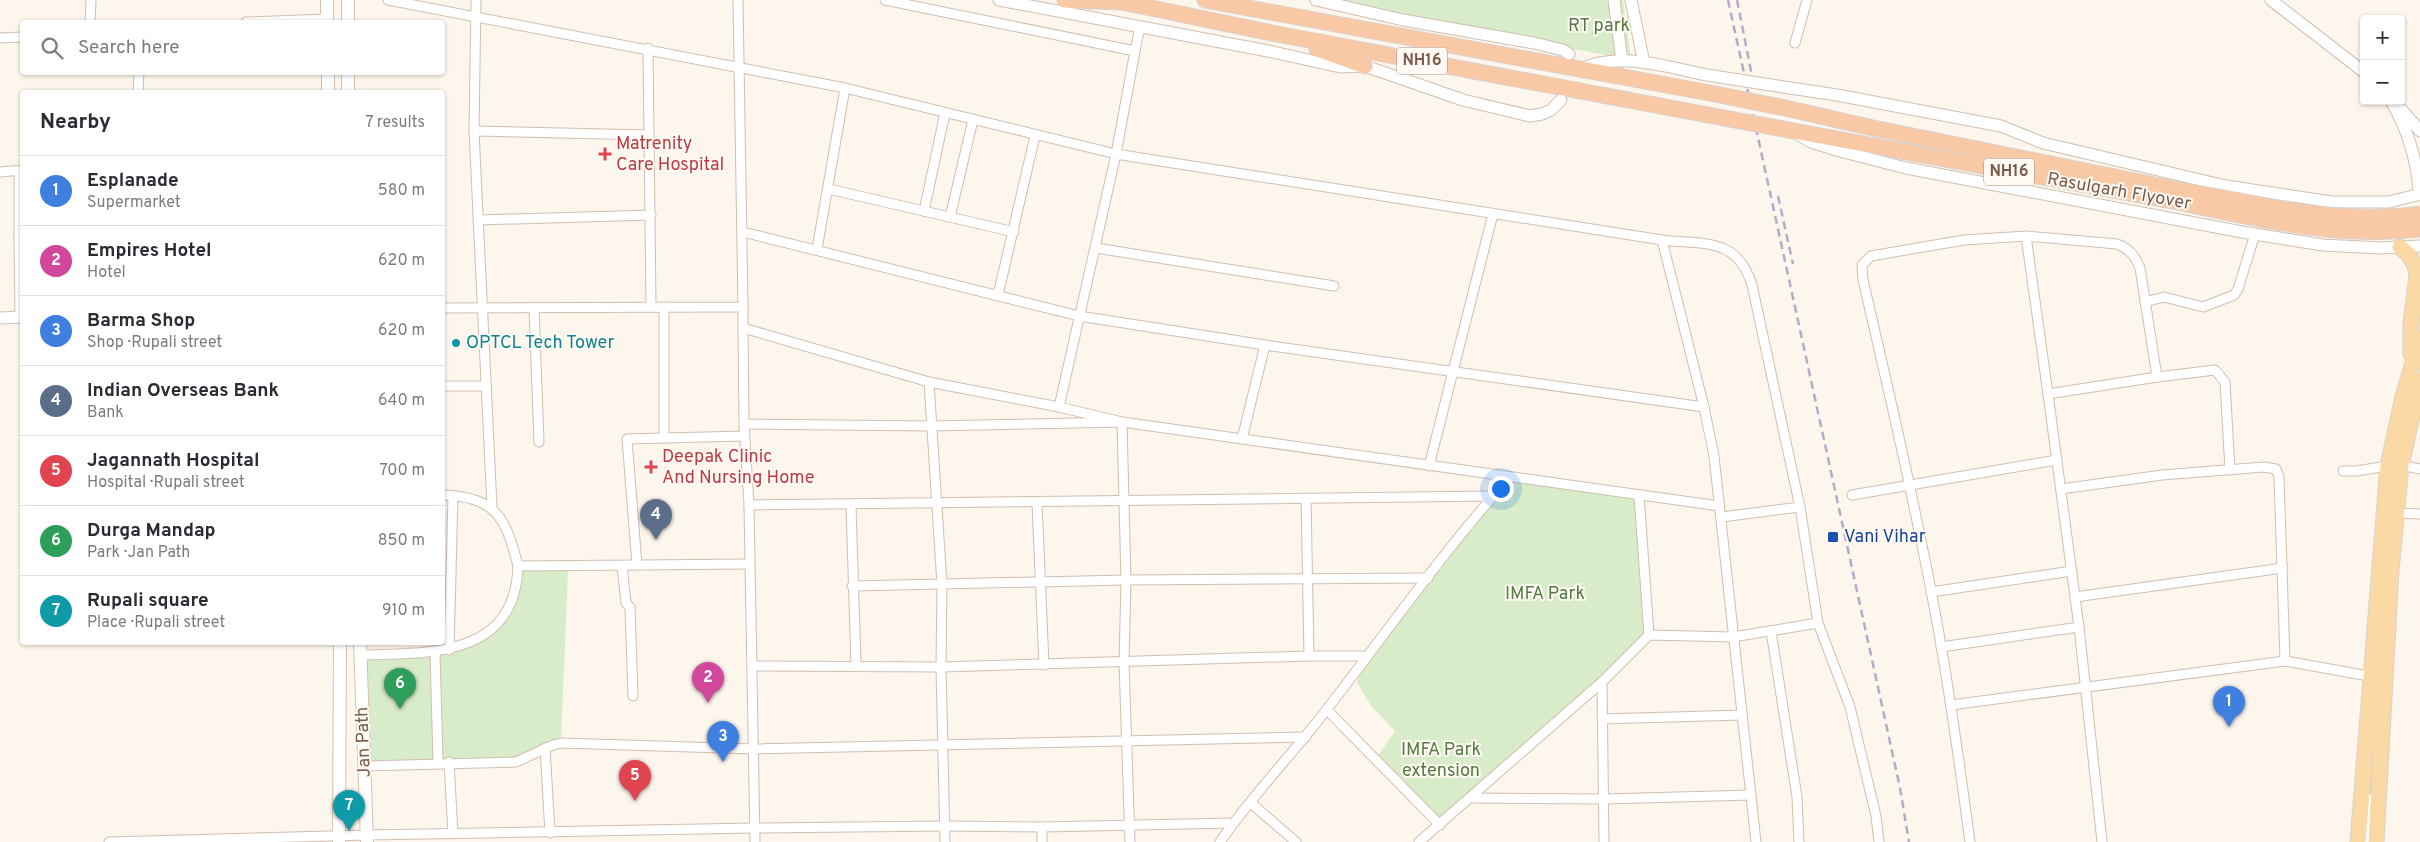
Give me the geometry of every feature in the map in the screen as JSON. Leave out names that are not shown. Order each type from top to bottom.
[{"type":"highway","points":[[1065,0],[1117,1]]},
{"type":"highway","name":"NH16","points":[[1205,0],[1579,70]]},
{"type":"highway","name":"NH16","points":[[1117,1],[1277,34],[1787,130]]},
{"type":"highway","points":[[1277,34],[1365,66]]},
{"type":"highway","name":"Rasulgarh Flyover","points":[[1579,70],[1785,108],[1873,128],[2184,191],[2302,211],[2356,216],[2420,214]]},
{"type":"highway","name":"Rasulgarh Flyover","points":[[1787,130],[2300,226],[2367,231],[2420,229]]},
{"type":"main road","points":[[327,0],[327,20]]},
{"type":"main road","points":[[348,0],[348,20]]},
{"type":"main road","points":[[328,75],[328,90]]},
{"type":"main road","points":[[348,75],[348,90]]},
{"type":"main road","points":[[2400,247],[2408,254],[2415,265],[2416,275],[2411,324],[2415,377]]},
{"type":"main road","points":[[2376,842],[2377,677],[2395,466],[2415,377],[2420,339]]},
{"type":"main road","points":[[2358,842],[2365,740],[2377,677],[2396,512],[2395,466]]},
{"type":"main road","name":"Jan Path","points":[[339,840],[340,645]]},
{"type":"main road","name":"Jan Path","points":[[360,649],[367,838]]},
{"type":"street","points":[[90,20],[91,0]]},
{"type":"street","points":[[388,0],[648,48],[845,88],[1035,136],[1116,154],[1493,214],[1724,248],[1734,252],[1746,268],[1800,508],[1818,623],[1850,707],[1876,816],[1879,842]]},
{"type":"street","points":[[360,649],[434,652],[468,644],[489,633],[505,615],[514,597],[518,566],[507,530],[492,507],[474,131],[476,0]]},
{"type":"street","points":[[738,0],[743,232],[744,424],[749,505],[748,564],[755,842]]},
{"type":"street","points":[[885,0],[1135,51]]},
{"type":"street","points":[[999,0],[1340,67],[1365,66],[1463,100],[1530,116],[1551,110],[1560,100]]},
{"type":"street","points":[[1316,0],[1403,20],[1563,50],[1569,54]]},
{"type":"street","points":[[1614,0],[1622,61]]},
{"type":"street","points":[[1631,0],[1644,63]]},
{"type":"street","points":[[1795,43],[1807,0]]},
{"type":"street","points":[[2271,0],[2360,69]]},
{"type":"street","points":[[1059,407],[1096,248],[1140,27]]},
{"type":"street","points":[[0,38],[20,37]]},
{"type":"street","points":[[648,48],[647,135],[651,215],[651,306]]},
{"type":"street","points":[[1579,70],[1594,62],[1622,61],[1644,63],[1837,95],[2001,126],[2043,143],[2226,186],[2332,202],[2388,202],[2419,191]]},
{"type":"street","points":[[138,90],[139,75]]},
{"type":"street","points":[[817,249],[845,88]]},
{"type":"street","points":[[2395,105],[2410,141],[2419,191],[2414,218],[2420,234]]},
{"type":"street","points":[[2397,105],[2420,131]]},
{"type":"street","points":[[924,211],[945,113]]},
{"type":"street","points":[[950,217],[973,120]]},
{"type":"street","points":[[1787,130],[1811,142],[1836,150],[1906,168],[2255,234],[2323,244],[2420,246]]},
{"type":"street","points":[[474,131],[647,135]]},
{"type":"street","points":[[998,296],[1035,136]]},
{"type":"street","points":[[0,172],[20,170]]},
{"type":"street","points":[[828,189],[1014,232]]},
{"type":"street","points":[[1429,466],[1493,214]]},
{"type":"street","points":[[478,220],[651,215]]},
{"type":"street","points":[[743,232],[1079,316],[1264,345],[1453,370],[1704,407]]},
{"type":"street","points":[[2145,302],[2164,297],[2202,307],[2234,295],[2238,289],[2255,234]]},
{"type":"street","points":[[2026,236],[2072,571],[2102,842]]},
{"type":"street","points":[[1970,842],[1942,648],[1909,484],[1863,280],[1862,265],[1871,256],[1964,240],[2026,236],[2117,244],[2127,248],[2136,257],[2140,268],[2157,377]]},
{"type":"street","points":[[1662,240],[1704,407],[1714,456],[1756,842]]},
{"type":"street","points":[[1096,248],[1334,286]]},
{"type":"street","points":[[664,307],[664,438]]},
{"type":"street","points":[[445,308],[743,307]]},
{"type":"street","points":[[534,308],[540,442]]},
{"type":"street","points":[[0,318],[20,317]]},
{"type":"street","points":[[743,328],[929,382],[1059,407],[1122,422],[1719,506]]},
{"type":"street","points":[[1242,440],[1264,345]]},
{"type":"street","points":[[2048,394],[2215,370],[2225,382],[2230,470]]},
{"type":"street","points":[[929,382],[930,426],[938,504],[942,585],[941,667],[945,842]]},
{"type":"street","points":[[445,386],[486,386]]},
{"type":"street","points":[[744,424],[930,426],[1122,422]]},
{"type":"street","points":[[1122,422],[1126,580],[1124,663],[1130,842]]},
{"type":"street","points":[[637,565],[627,439],[745,436]]},
{"type":"street","points":[[1852,495],[2057,460]]},
{"type":"street","points":[[2343,471],[2395,466],[2420,469]]},
{"type":"street","points":[[2061,489],[2162,475],[2269,467],[2276,469],[2278,472],[2283,568],[2285,661]]},
{"type":"street","points":[[1220,842],[1233,823],[1306,737],[1492,496],[1510,477]]},
{"type":"street","points":[[445,495],[476,500],[492,507]]},
{"type":"street","points":[[1639,495],[1649,635]]},
{"type":"street","points":[[449,650],[453,496]]},
{"type":"street","points":[[749,505],[1492,496]]},
{"type":"street","points":[[1306,498],[1309,656]]},
{"type":"street","points":[[1037,503],[1044,664]]},
{"type":"street","points":[[851,505],[852,586],[856,665]]},
{"type":"street","points":[[1722,517],[1800,508]]},
{"type":"street","points":[[2396,512],[2420,514]]},
{"type":"street","points":[[518,566],[748,564]]},
{"type":"street","points":[[622,566],[626,603],[630,607],[632,696]]},
{"type":"street","points":[[2075,596],[2283,568]]},
{"type":"street","points":[[1931,592],[2072,571]]},
{"type":"street","points":[[852,586],[1126,580],[1428,578]]},
{"type":"street","points":[[1419,842],[1602,682],[1649,635],[1733,637],[1818,623]]},
{"type":"street","points":[[1942,648],[2079,627]]},
{"type":"street","points":[[1770,631],[1797,797],[1799,842]]},
{"type":"street","points":[[434,652],[438,762]]},
{"type":"street","points":[[752,666],[856,665],[941,667],[1367,656]]},
{"type":"street","points":[[1951,705],[2285,661],[2377,677]]},
{"type":"street","points":[[1602,682],[1604,842]]},
{"type":"street","points":[[1327,710],[1440,825]]},
{"type":"street","points":[[1602,719],[1742,715]]},
{"type":"street","points":[[365,766],[438,762],[516,762],[526,759],[545,748],[561,743],[754,749],[1306,737]]},
{"type":"street","points":[[2365,740],[2368,813],[2366,842]]},
{"type":"street","points":[[545,748],[550,833]]},
{"type":"street","points":[[449,762],[452,834]]},
{"type":"street","points":[[1470,798],[1604,799],[1751,795]]},
{"type":"street","points":[[1251,803],[1296,842]]},
{"type":"street","points":[[110,842],[339,840],[452,834],[514,838],[550,833],[754,828],[1042,827],[1233,823]]},
{"type":"street","points":[[1042,827],[1042,842]]},
{"type":"green space","name":"RT park","points":[[1305,0],[1623,0],[1631,60],[1388,13],[1387,17]]},
{"type":"green space","name":"IMFA Park","points":[[1510,477],[1639,495],[1649,635],[1440,825],[1375,760],[1395,731],[1371,706],[1357,682],[1367,656]]},
{"type":"green space","points":[[520,568],[568,570],[561,741],[516,760],[441,760],[436,654],[469,645],[505,616]]},
{"type":"green space","points":[[433,654],[437,761],[366,764],[362,657]]},
{"type":"railway","points":[[1728,0],[1900,788],[1909,842]]},
{"type":"railway","points":[[1737,0],[1752,76]]},
{"type":"railway","points":[[1778,196],[1793,264]]},
{"type":"place","name":"Matrenity Care Hospital","points":[[605,154]]},
{"type":"place","name":"OPTCL Tech Tower","points":[[456,343]]},
{"type":"place","name":"Deepak Clinic And Nursing Home","points":[[651,467]]},
{"type":"place","name":"Vani Vihar","points":[[1833,537]]},
{"type":"place","name":"Indian Overseas Bank","points":[[656,540]]},
{"type":"place","name":"Empires Hotel","points":[[708,703]]},
{"type":"place","name":"Durga Mandap","points":[[400,709]]},
{"type":"place","name":"Esplanade","points":[[2229,727]]},
{"type":"place","name":"Barma Shop","points":[[723,762]]},
{"type":"place","name":"Jagannath Hospital","points":[[635,801]]},
{"type":"place","name":"Rupali square","points":[[349,831]]},
{"type":"park label","name":"IMFA Park extension","points":[[1441,760]]}]
